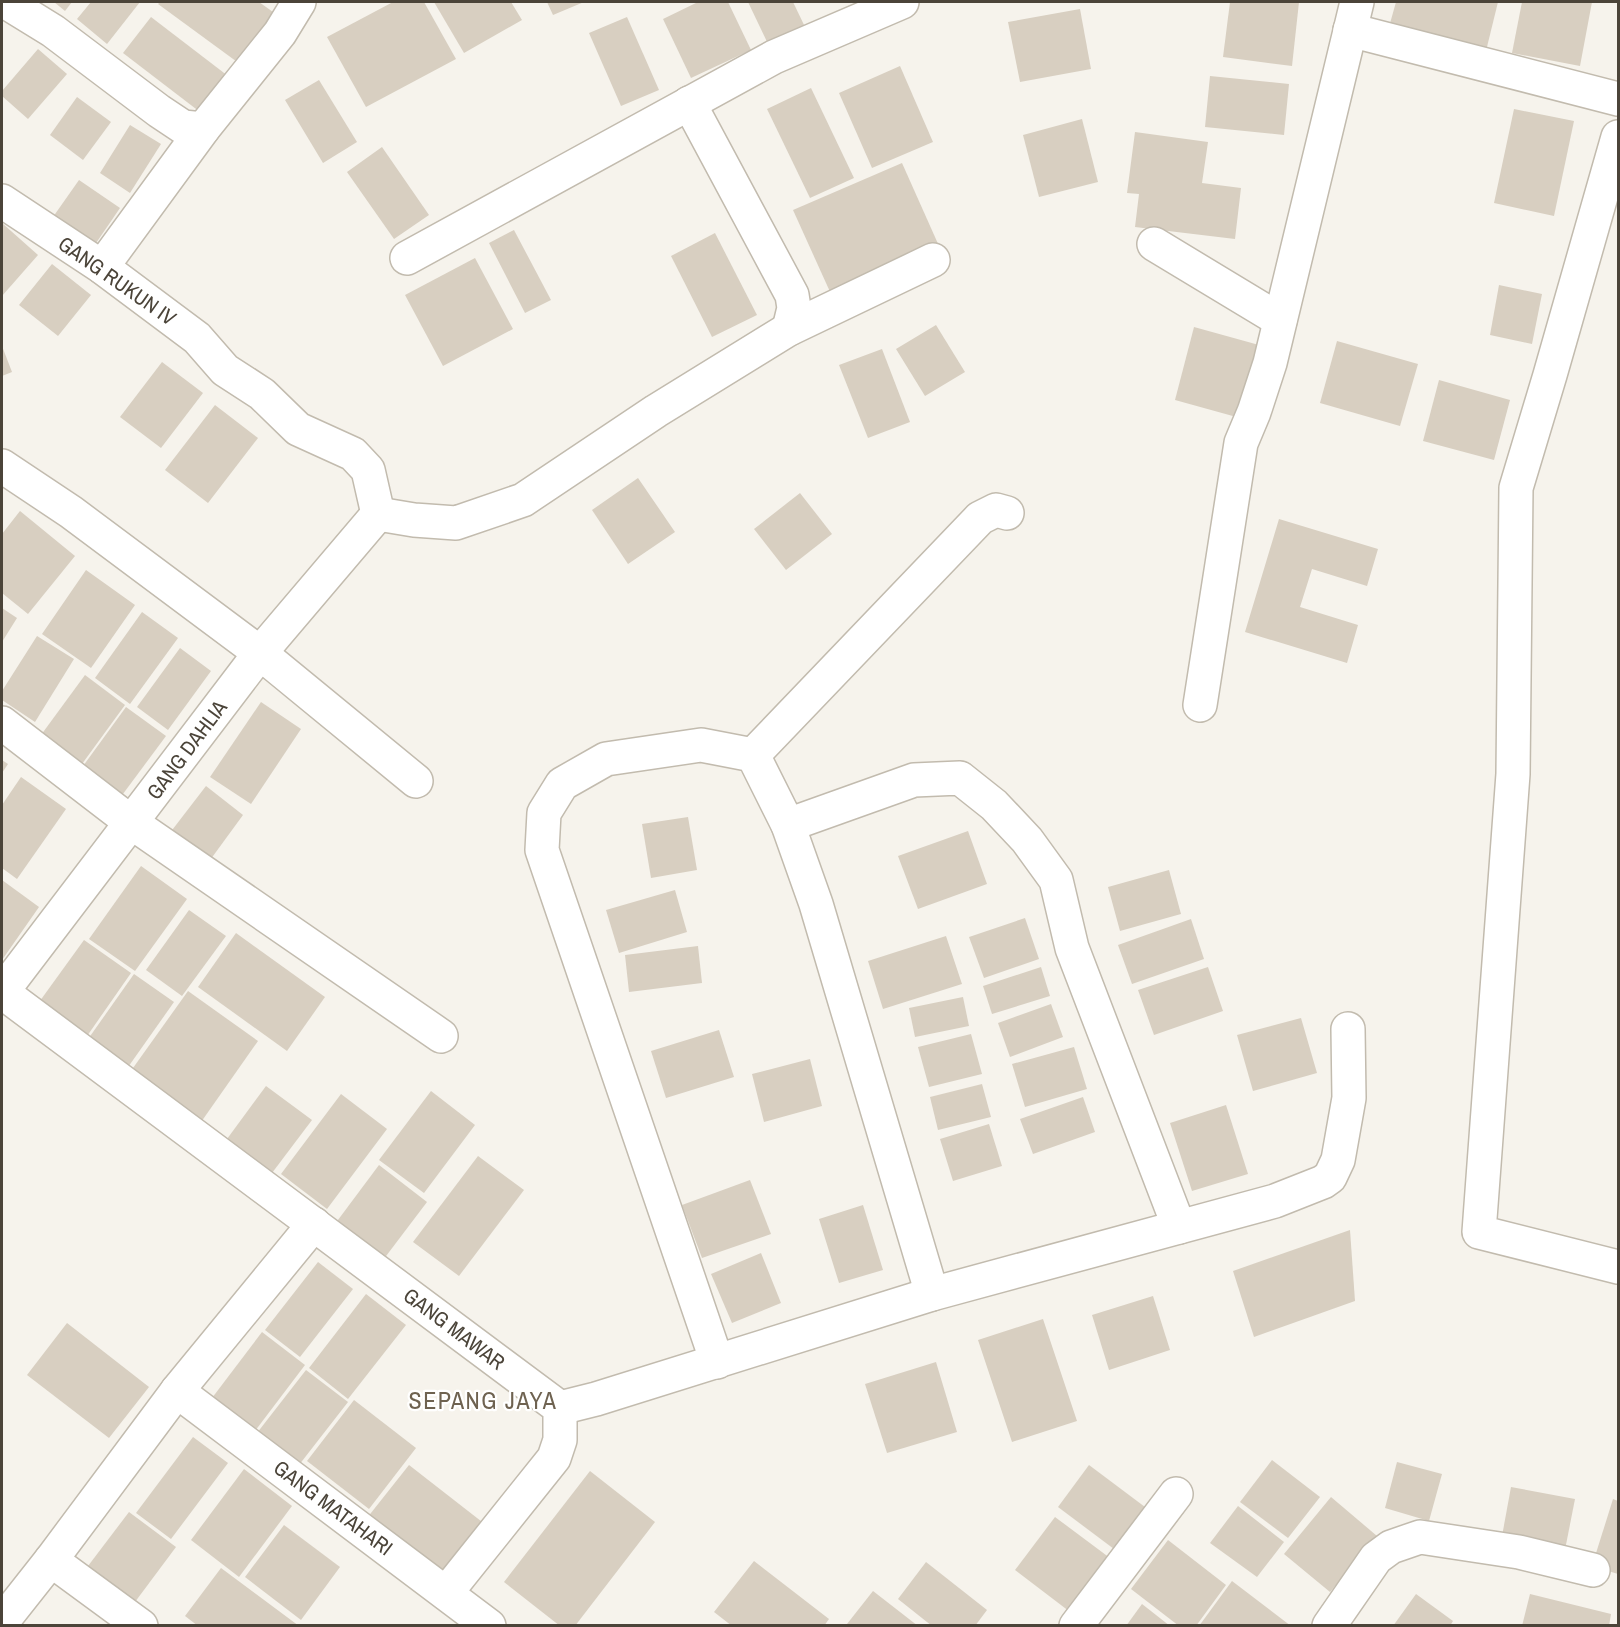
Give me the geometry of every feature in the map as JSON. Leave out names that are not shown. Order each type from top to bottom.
[{"type":"street","points":[[6,2],[53,31],[183,127],[203,129]]},
{"type":"street","points":[[102,267],[203,129],[280,33],[299,2]]},
{"type":"street","points":[[407,258],[774,57],[902,2]]},
{"type":"street","points":[[1200,705],[1241,443],[1270,363],[1354,16],[1618,99]]},
{"type":"street","points":[[689,103],[792,295],[794,308],[789,329]]},
{"type":"street","points":[[1618,137],[1516,488],[1513,774],[1479,1232],[1618,1267]]},
{"type":"street","name":"GANG RUKUN IV","points":[[2,201],[102,267],[197,338],[225,370],[262,394],[298,429],[353,454],[368,470],[378,514]]},
{"type":"street","points":[[1154,244],[1280,320]]},
{"type":"street","points":[[378,514],[414,520],[456,523],[523,500],[656,411],[789,329],[933,260]]},
{"type":"street","points":[[2,466],[71,512],[260,653],[416,781]]},
{"type":"street","points":[[753,755],[980,518],[996,510],[1007,513]]},
{"type":"street","name":"GANG DAHLIA","points":[[2,992],[260,653],[378,514]]},
{"type":"street","points":[[2,723],[132,823],[441,1036]]},
{"type":"street","points":[[717,1362],[542,850],[544,813],[562,784],[606,759],[701,745],[753,755]]},
{"type":"street","points":[[753,755],[788,825],[816,904],[932,1294]]},
{"type":"street","points":[[788,825],[914,780],[960,778],[994,805],[1027,840],[1056,880],[1072,948],[1179,1227]]},
{"type":"street","name":"GANG MAWAR","points":[[2,992],[560,1408]]},
{"type":"street","points":[[446,1593],[554,1458],[560,1440],[560,1408],[717,1362],[932,1294],[1275,1202],[1323,1182],[1330,1177],[1338,1160],[1349,1098],[1348,1029]]},
{"type":"street","points":[[2,1622],[177,1391],[314,1224]]},
{"type":"street","name":"GANG MATAHARI","points":[[177,1391],[489,1626]]},
{"type":"street","points":[[1076,1626],[1176,1494]]},
{"type":"street","points":[[1329,1626],[1376,1558],[1391,1547],[1420,1537],[1519,1552],[1593,1570]]},
{"type":"street","points":[[51,1560],[141,1626]]},
{"type":"building","points":[[54,2],[72,2],[65,11]]},
{"type":"building","points":[[91,2],[140,2],[107,44],[77,19]]},
{"type":"building","points":[[160,2],[259,2],[280,17],[244,67],[158,4]]},
{"type":"building","points":[[393,2],[424,2],[456,59],[366,107],[327,37]]},
{"type":"building","points":[[434,2],[511,2],[522,20],[464,53]]},
{"type":"building","points":[[547,2],[584,2],[553,15]]},
{"type":"building","points":[[698,2],[728,2],[751,50],[691,78],[663,19]]},
{"type":"building","points":[[748,2],[793,2],[806,29],[769,46]]},
{"type":"building","points":[[1230,2],[1299,2],[1292,66],[1223,57]]},
{"type":"building","points":[[1396,2],[1498,2],[1486,51],[1389,27]]},
{"type":"building","points":[[1522,2],[1592,2],[1580,66],[1512,53]]},
{"type":"building","points":[[1080,9],[1091,69],[1020,82],[1008,22]]},
{"type":"building","points":[[151,17],[228,76],[200,112],[123,53]]},
{"type":"building","points":[[627,17],[659,90],[621,106],[589,33]]},
{"type":"building","points":[[38,49],[67,74],[28,119],[2,96],[2,91]]},
{"type":"building","points":[[900,66],[933,142],[872,168],[839,93]]},
{"type":"building","points":[[1210,76],[1289,84],[1284,135],[1205,127]]},
{"type":"building","points":[[319,80],[357,142],[323,163],[285,100]]},
{"type":"building","points":[[811,88],[854,178],[810,198],[767,109]]},
{"type":"building","points":[[77,97],[111,122],[83,160],[50,135]]},
{"type":"building","points":[[1514,109],[1574,121],[1554,216],[1494,203]]},
{"type":"building","points":[[1082,119],[1098,182],[1039,197],[1023,135]]},
{"type":"building","points":[[130,125],[161,144],[130,193],[100,173]]},
{"type":"building","points":[[1135,132],[1208,142],[1202,183],[1241,188],[1235,239],[1135,227],[1139,194],[1127,193]]},
{"type":"building","points":[[382,147],[429,215],[394,239],[347,172]]},
{"type":"building","points":[[902,163],[939,246],[831,294],[793,210]]},
{"type":"building","points":[[79,180],[120,208],[94,246],[53,217]]},
{"type":"building","points":[[2,223],[38,255],[2,296]]},
{"type":"building","points":[[514,230],[551,300],[525,313],[489,243]]},
{"type":"building","points":[[715,233],[757,315],[712,337],[671,256]]},
{"type":"building","points":[[475,258],[513,329],[443,366],[405,295]]},
{"type":"building","points":[[52,264],[91,295],[58,336],[19,305]]},
{"type":"building","points":[[1499,285],[1542,294],[1532,344],[1490,335]]},
{"type":"building","points":[[936,325],[965,372],[925,396],[896,349]]},
{"type":"building","points":[[1194,327],[1259,345],[1240,418],[1175,400]]},
{"type":"building","points":[[1337,341],[1418,364],[1400,426],[1320,403]]},
{"type":"building","points":[[2,346],[12,372],[2,376]]},
{"type":"building","points":[[882,349],[910,422],[868,438],[839,365]]},
{"type":"building","points":[[162,362],[203,393],[161,448],[120,417]]},
{"type":"building","points":[[1439,380],[1510,400],[1494,460],[1423,441]]},
{"type":"building","points":[[215,405],[258,438],[208,503],[165,470]]},
{"type":"building","points":[[638,478],[675,532],[628,564],[592,510]]},
{"type":"building","points":[[800,493],[832,534],[786,570],[754,529]]},
{"type":"building","points":[[20,511],[75,556],[28,614],[2,593],[2,534]]},
{"type":"building","points":[[1279,519],[1378,549],[1367,586],[1312,569],[1300,607],[1358,625],[1347,663],[1245,632]]},
{"type":"building","points":[[86,570],[135,605],[91,668],[42,634]]},
{"type":"building","points":[[2,608],[17,618],[2,642]]},
{"type":"building","points":[[142,612],[178,638],[130,704],[95,678]]},
{"type":"building","points":[[37,636],[74,659],[35,722],[2,700],[2,691]]},
{"type":"building","points":[[180,648],[211,671],[168,730],[137,707]]},
{"type":"building","points":[[85,675],[125,705],[82,764],[41,735]]},
{"type":"building","points":[[261,702],[301,729],[251,804],[210,777]]},
{"type":"building","points":[[126,707],[166,736],[117,802],[78,773]]},
{"type":"building","points":[[2,760],[8,764],[2,773]]},
{"type":"building","points":[[21,777],[66,809],[17,879],[2,868],[2,805]]},
{"type":"building","points":[[206,786],[243,815],[205,867],[166,838]]},
{"type":"building","points":[[688,817],[697,870],[651,878],[642,824]]},
{"type":"building","points":[[968,831],[987,884],[918,909],[898,856]]},
{"type":"building","points":[[141,866],[187,899],[135,971],[89,939]]},
{"type":"building","points":[[1169,870],[1181,914],[1120,931],[1108,887]]},
{"type":"building","points":[[2,880],[39,907],[2,960]]},
{"type":"building","points":[[675,890],[687,932],[619,953],[606,910]]},
{"type":"building","points":[[189,910],[226,936],[182,996],[146,970]]},
{"type":"building","points":[[1025,918],[1039,959],[984,978],[969,937]]},
{"type":"building","points":[[1191,919],[1204,959],[1132,984],[1118,945]]},
{"type":"building","points":[[236,933],[325,997],[287,1051],[198,987]]},
{"type":"building","points":[[946,936],[962,984],[883,1009],[868,961]]},
{"type":"building","points":[[84,940],[131,973],[85,1039],[37,1005]]},
{"type":"building","points":[[698,946],[702,983],[629,992],[625,955]]},
{"type":"building","points":[[1041,967],[1050,996],[992,1014],[983,986]]},
{"type":"building","points":[[1208,967],[1223,1011],[1154,1035],[1138,990]]},
{"type":"building","points":[[134,974],[174,1002],[126,1070],[86,1042]]},
{"type":"building","points":[[188,991],[258,1041],[199,1125],[128,1075]]},
{"type":"building","points":[[963,997],[969,1026],[915,1037],[909,1008]]},
{"type":"building","points":[[1051,1004],[1063,1037],[1010,1057],[998,1023]]},
{"type":"building","points":[[1301,1018],[1317,1073],[1253,1091],[1237,1035]]},
{"type":"building","points":[[719,1030],[734,1077],[666,1098],[651,1051]]},
{"type":"building","points":[[971,1034],[982,1074],[929,1087],[918,1047]]},
{"type":"building","points":[[1074,1047],[1087,1089],[1025,1107],[1012,1064]]},
{"type":"building","points":[[810,1059],[822,1106],[764,1122],[752,1074]]},
{"type":"building","points":[[982,1084],[991,1117],[938,1130],[930,1097]]},
{"type":"building","points":[[266,1086],[312,1120],[272,1173],[227,1139]]},
{"type":"building","points":[[431,1091],[475,1125],[424,1193],[379,1160]]},
{"type":"building","points":[[341,1094],[387,1129],[327,1209],[281,1174]]},
{"type":"building","points":[[1083,1097],[1095,1132],[1033,1154],[1020,1119]]},
{"type":"building","points":[[1226,1105],[1248,1174],[1192,1191],[1170,1123]]},
{"type":"building","points":[[989,1124],[1002,1166],[953,1181],[940,1139]]},
{"type":"building","points":[[478,1156],[524,1190],[459,1276],[413,1242]]},
{"type":"building","points":[[379,1165],[427,1202],[377,1268],[329,1232]]},
{"type":"building","points":[[750,1180],[771,1234],[702,1258],[682,1205]]},
{"type":"building","points":[[863,1205],[883,1270],[839,1283],[819,1219]]},
{"type":"building","points":[[1350,1230],[1355,1301],[1254,1337],[1233,1271]]},
{"type":"building","points":[[761,1253],[781,1303],[732,1323],[711,1274]]},
{"type":"building","points":[[318,1262],[353,1289],[300,1357],[265,1330]]},
{"type":"building","points":[[366,1294],[406,1325],[348,1399],[309,1368]]},
{"type":"building","points":[[1153,1296],[1170,1350],[1109,1370],[1092,1315]]},
{"type":"building","points":[[1043,1319],[1077,1421],[1012,1442],[978,1340]]},
{"type":"building","points":[[67,1323],[149,1387],[109,1438],[27,1375]]},
{"type":"building","points":[[262,1332],[305,1365],[255,1431],[212,1398]]},
{"type":"building","points":[[936,1362],[957,1432],[887,1453],[865,1384]]},
{"type":"building","points":[[306,1370],[348,1402],[299,1465],[257,1433]]},
{"type":"building","points":[[354,1400],[416,1448],[369,1509],[307,1461]]},
{"type":"building","points":[[193,1437],[228,1463],[171,1539],[136,1513]]},
{"type":"building","points":[[1272,1460],[1320,1497],[1288,1538],[1240,1502]]},
{"type":"building","points":[[1397,1462],[1442,1474],[1429,1521],[1385,1508]]},
{"type":"building","points":[[409,1465],[486,1525],[445,1578],[367,1518]]},
{"type":"building","points":[[1089,1465],[1153,1513],[1122,1555],[1058,1507]]},
{"type":"building","points":[[244,1469],[292,1506],[239,1577],[191,1540]]},
{"type":"building","points":[[590,1471],[655,1522],[575,1626],[560,1626],[504,1582]]},
{"type":"building","points":[[1511,1487],[1575,1499],[1563,1560],[1500,1547]]},
{"type":"building","points":[[1331,1497],[1377,1536],[1330,1592],[1284,1554]]},
{"type":"building","points":[[1613,1499],[1618,1501],[1618,1574],[1592,1566]]},
{"type":"building","points":[[1238,1506],[1284,1542],[1257,1577],[1210,1543]]},
{"type":"building","points":[[129,1512],[176,1547],[132,1606],[85,1570]]},
{"type":"building","points":[[1055,1517],[1118,1564],[1078,1618],[1015,1570]]},
{"type":"building","points":[[284,1525],[340,1567],[301,1620],[245,1577]]},
{"type":"building","points":[[1168,1540],[1226,1585],[1196,1626],[1179,1626],[1131,1589]]},
{"type":"building","points":[[754,1561],[829,1619],[824,1626],[732,1626],[714,1612]]},
{"type":"building","points":[[926,1562],[987,1610],[975,1626],[932,1626],[898,1599]]},
{"type":"building","points":[[221,1568],[299,1626],[198,1626],[185,1616]]},
{"type":"building","points":[[1232,1581],[1291,1626],[1199,1626]]},
{"type":"building","points":[[873,1591],[918,1626],[850,1626],[847,1624]]},
{"type":"building","points":[[1416,1594],[1453,1621],[1450,1626],[1393,1626]]},
{"type":"building","points":[[1530,1594],[1611,1614],[1609,1626],[1522,1626]]},
{"type":"building","points":[[1142,1604],[1170,1626],[1126,1626]]},
{"type":"district","name":"SEPANG JAYA","points":[[483,1401]]}]
